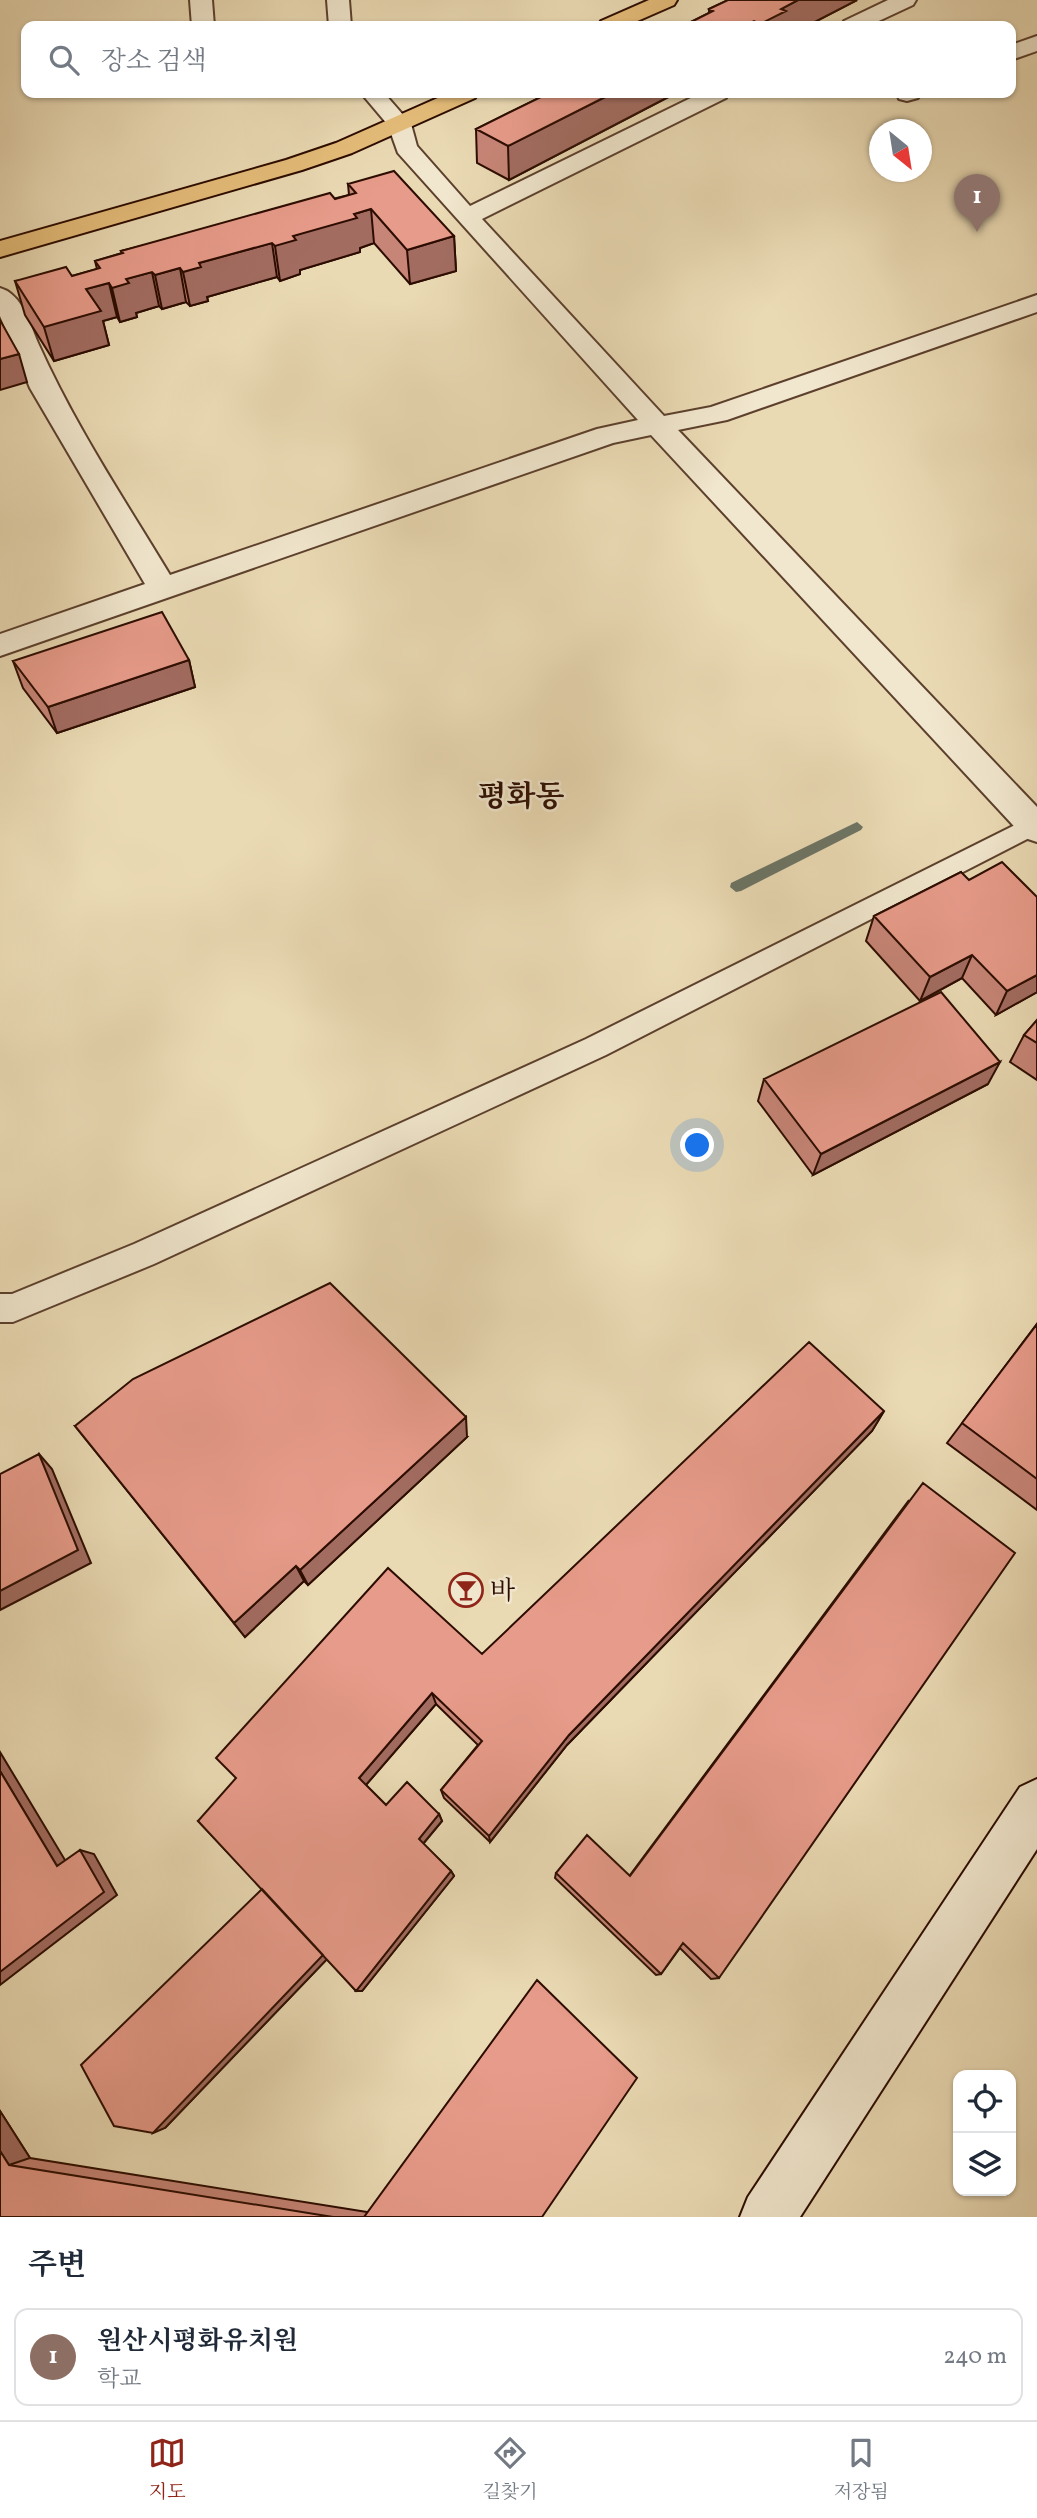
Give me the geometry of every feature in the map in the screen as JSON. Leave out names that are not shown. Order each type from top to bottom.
[{"type":"highway","points":[[621,21],[666,0]]},
{"type":"highway","points":[[0,249],[294,165],[399,124],[456,98]]},
{"type":"street","points":[[201,0],[203,21]]},
{"type":"street","points":[[862,21],[905,0]]},
{"type":"street","points":[[1016,51],[1037,43]]},
{"type":"street","points":[[376,98],[399,124],[406,148],[467,217],[657,425],[1035,827]]},
{"type":"street","points":[[467,217],[708,98]]},
{"type":"street","points":[[0,296],[10,309],[44,388],[162,587]]},
{"type":"street","points":[[0,645],[607,435],[717,414],[1037,303]]},
{"type":"street","points":[[768,2217],[1037,1804]]},
{"type":"lane","points":[[0,1308],[13,1308],[144,1254],[596,1047],[1035,827]]},
{"type":"building","points":[[728,0],[798,0],[781,9],[786,11],[766,21],[693,21],[713,11],[709,9]]},
{"type":"building","points":[[539,98],[603,98],[508,146],[476,129]]},
{"type":"building","points":[[394,171],[454,236],[407,250],[371,209],[354,214],[357,218],[293,236],[296,240],[275,246],[272,243],[199,263],[201,267],[183,272],[180,268],[155,275],[152,272],[126,279],[129,283],[112,288],[109,283],[86,289],[101,311],[44,327],[15,281],[66,267],[72,276],[100,268],[95,261],[123,253],[121,251],[330,193],[335,199],[356,193],[348,184]]},
{"type":"building","points":[[0,320],[19,354],[0,359]]},
{"type":"building","points":[[162,612],[189,660],[48,707],[13,661]]},
{"type":"building","points":[[1002,862],[1037,897],[1037,975],[1007,991],[972,955],[930,977],[874,916],[961,872],[969,880]]},
{"type":"building","points":[[941,992],[1000,1062],[821,1154],[764,1079]]},
{"type":"building","points":[[1037,1020],[1037,1043],[1024,1035]]},
{"type":"building","points":[[330,1283],[466,1417],[300,1570],[296,1566],[234,1623],[75,1426],[133,1379]]},
{"type":"building","points":[[1037,1324],[1037,1479],[962,1423]]},
{"type":"building","points":[[809,1342],[884,1411],[569,1735],[489,1836],[441,1790],[482,1741],[432,1693],[359,1778],[386,1805],[407,1782],[439,1814],[419,1839],[451,1871],[356,1991],[198,1821],[236,1778],[216,1758],[388,1568],[482,1654]]},
{"type":"building","points":[[39,1454],[78,1550],[0,1591],[0,1474]]},
{"type":"building","points":[[923,1483],[1015,1553],[719,1978],[683,1943],[661,1974],[556,1873],[587,1835],[630,1876]]},
{"type":"building","points":[[0,1771],[57,1866],[80,1850],[104,1892],[0,1972]]},
{"type":"building","points":[[262,1889],[323,1955],[153,2133],[114,2126],[81,2065]]},
{"type":"building","points":[[537,1980],[637,2078],[542,2217],[364,2217]]},
{"type":"building","points":[[0,2151],[9,2165],[333,2217],[0,2217]]},
{"type":"waterway","points":[[736,887],[857,827]]},
{"type":"place","name":"원산시평화유치원","points":[[977,232]]},
{"type":"place","name":"바","points":[[466,1590]]},
{"type":"district","name":"평화동","points":[[521,796]]}]
